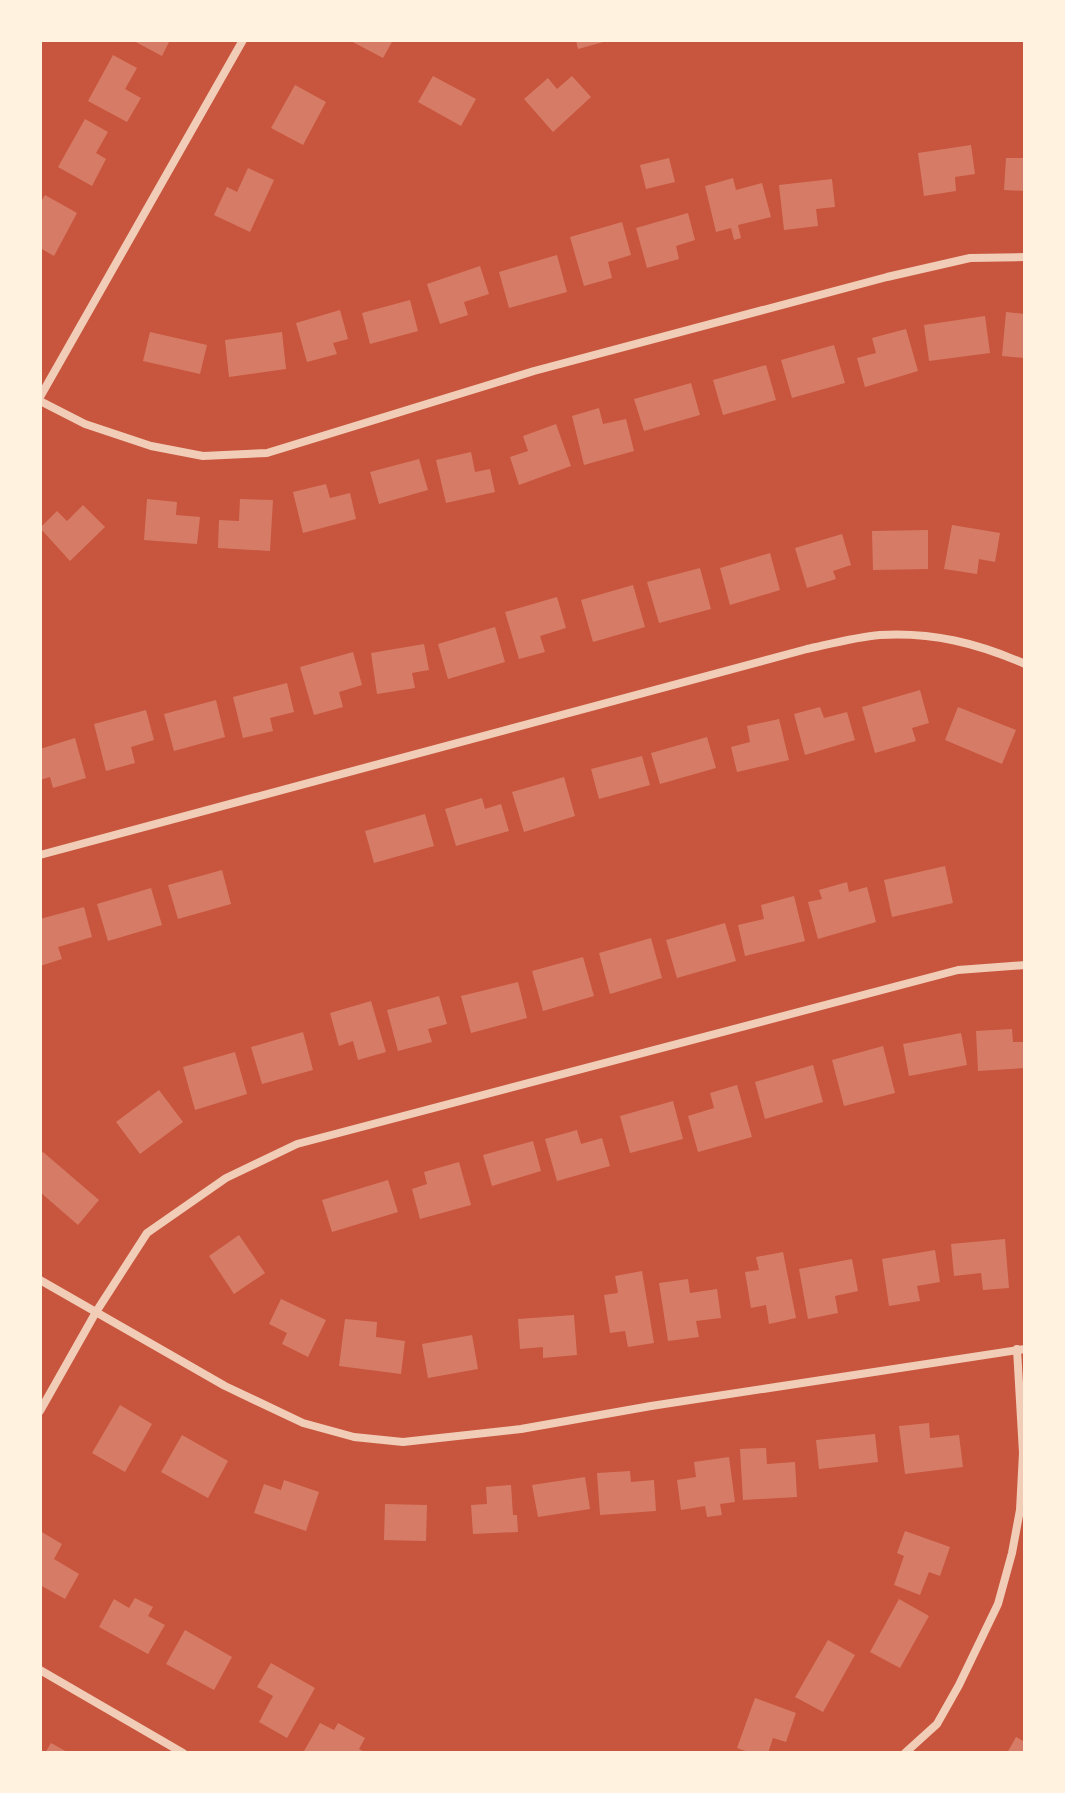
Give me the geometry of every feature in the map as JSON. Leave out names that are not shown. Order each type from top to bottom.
[{"type":"street","points":[[243,40],[40,399],[85,424],[151,446],[203,456],[267,453],[534,371],[887,277],[970,258],[1025,257]]},
{"type":"street","points":[[40,855],[821,646],[879,635],[937,636],[986,647],[1025,664]]},
{"type":"street","points":[[40,1411],[96,1312],[147,1233],[226,1178],[297,1144],[958,970],[1025,965]]},
{"type":"street","points":[[40,1280],[225,1386],[303,1423],[354,1437],[403,1442],[521,1429],[1021,1349],[1023,1453],[1020,1510],[998,1604],[937,1724],[905,1753]]},
{"type":"street","points":[[40,1670],[183,1753]]},
{"type":"building","points":[[132,40],[170,40],[162,56]]},
{"type":"building","points":[[349,40],[393,40],[383,58]]},
{"type":"building","points":[[576,40],[607,40],[607,41],[578,49]]},
{"type":"building","points":[[113,55],[137,68],[125,89],[141,98],[127,122],[88,101]]},
{"type":"building","points":[[433,76],[476,99],[461,126],[418,102]]},
{"type":"building","points":[[572,76],[591,97],[553,132],[524,99],[548,78],[557,89]]},
{"type":"building","points":[[295,85],[326,102],[303,145],[271,128]]},
{"type":"building","points":[[85,119],[108,132],[96,153],[106,159],[92,186],[58,167]]},
{"type":"building","points":[[971,145],[975,174],[955,177],[956,191],[924,196],[918,153]]},
{"type":"building","points":[[669,158],[675,182],[646,189],[640,165]]},
{"type":"building","points":[[1006,158],[1025,158],[1025,191],[1004,190]]},
{"type":"building","points":[[248,168],[274,180],[250,232],[214,215],[227,187],[237,192]]},
{"type":"building","points":[[733,178],[736,190],[762,183],[771,217],[738,225],[741,238],[734,240],[731,228],[716,232],[705,186]]},
{"type":"building","points":[[832,179],[835,207],[816,209],[818,226],[784,230],[779,185]]},
{"type":"building","points":[[45,195],[77,213],[54,256],[40,248],[40,203]]},
{"type":"building","points":[[688,213],[695,240],[676,246],[679,259],[647,268],[636,228]]},
{"type":"building","points":[[622,222],[631,255],[608,262],[612,278],[584,286],[570,237]]},
{"type":"building","points":[[557,255],[567,292],[509,308],[499,272]]},
{"type":"building","points":[[480,266],[489,294],[464,302],[468,315],[440,324],[427,284]]},
{"type":"building","points":[[410,300],[418,331],[370,344],[362,313]]},
{"type":"building","points":[[340,310],[348,339],[333,343],[337,354],[307,362],[296,323]]},
{"type":"building","points":[[1006,312],[1025,314],[1025,358],[1002,356]]},
{"type":"building","points":[[985,316],[990,353],[929,361],[924,325]]},
{"type":"building","points":[[906,329],[918,371],[865,387],[857,358],[876,353],[872,338]]},
{"type":"building","points":[[150,332],[207,345],[200,374],[143,361]]},
{"type":"building","points":[[282,332],[286,369],[229,377],[225,340]]},
{"type":"building","points":[[834,345],[845,383],[792,398],[781,360]]},
{"type":"building","points":[[766,365],[776,400],[723,415],[713,380]]},
{"type":"building","points":[[691,383],[700,415],[644,431],[634,399]]},
{"type":"building","points":[[599,408],[603,424],[626,419],[634,451],[584,465],[572,416]]},
{"type":"building","points":[[556,424],[571,466],[519,485],[510,457],[528,451],[523,436]]},
{"type":"building","points":[[471,452],[475,472],[490,469],[495,492],[446,503],[436,460]]},
{"type":"building","points":[[419,459],[428,490],[379,504],[370,472]]},
{"type":"building","points":[[326,484],[330,498],[350,493],[356,519],[303,533],[293,492]]},
{"type":"building","points":[[147,499],[177,502],[176,515],[200,517],[197,544],[144,540]]},
{"type":"building","points":[[240,499],[273,500],[270,551],[218,548],[219,520],[239,521]]},
{"type":"building","points":[[83,505],[105,527],[70,561],[40,528],[57,511],[67,521]]},
{"type":"building","points":[[952,525],[1000,533],[995,562],[979,559],[977,574],[944,569]]},
{"type":"building","points":[[928,530],[928,569],[873,570],[872,531]]},
{"type":"building","points":[[842,534],[851,565],[833,571],[836,579],[807,588],[795,548]]},
{"type":"building","points":[[770,553],[780,590],[730,605],[720,568]]},
{"type":"building","points":[[700,568],[711,609],[659,623],[647,582]]},
{"type":"building","points":[[633,585],[645,627],[593,642],[581,600]]},
{"type":"building","points":[[557,597],[566,628],[540,636],[545,652],[519,659],[505,612]]},
{"type":"building","points":[[495,627],[505,662],[448,679],[438,644]]},
{"type":"building","points":[[424,644],[429,670],[412,673],[415,688],[377,694],[371,653]]},
{"type":"building","points":[[353,652],[362,685],[339,692],[343,707],[314,715],[300,667]]},
{"type":"building","points":[[287,683],[294,712],[270,718],[273,731],[243,738],[233,697]]},
{"type":"building","points":[[920,690],[929,723],[912,728],[916,741],[875,753],[862,707]]},
{"type":"building","points":[[216,700],[225,737],[174,751],[164,714]]},
{"type":"building","points":[[820,707],[824,718],[847,712],[855,740],[805,755],[794,714]]},
{"type":"building","points":[[958,707],[1016,730],[1002,764],[945,740]]},
{"type":"building","points":[[146,710],[154,740],[131,747],[135,763],[106,771],[94,724]]},
{"type":"building","points":[[779,719],[789,760],[737,772],[731,747],[750,742],[747,726]]},
{"type":"building","points":[[707,737],[716,768],[660,784],[651,753]]},
{"type":"building","points":[[75,738],[86,778],[53,788],[50,777],[40,780],[40,749]]},
{"type":"building","points":[[642,756],[650,785],[599,799],[591,769]]},
{"type":"building","points":[[564,777],[575,816],[524,832],[512,792]]},
{"type":"building","points":[[482,798],[485,809],[501,804],[509,831],[456,846],[445,809]]},
{"type":"building","points":[[425,814],[434,846],[374,863],[365,831]]},
{"type":"building","points":[[945,866],[953,903],[892,917],[884,880]]},
{"type":"building","points":[[222,870],[231,904],[178,919],[168,885]]},
{"type":"building","points":[[847,882],[849,892],[867,887],[876,922],[818,939],[808,902],[822,899],[819,890]]},
{"type":"building","points":[[151,888],[162,925],[108,941],[97,904]]},
{"type":"building","points":[[794,896],[805,941],[745,956],[738,925],[764,919],[761,905]]},
{"type":"building","points":[[84,907],[92,937],[58,947],[62,959],[40,966],[40,919]]},
{"type":"building","points":[[725,923],[736,961],[677,978],[666,940]]},
{"type":"building","points":[[651,938],[662,978],[610,994],[599,953]]},
{"type":"building","points":[[583,957],[594,996],[543,1011],[532,971]]},
{"type":"building","points":[[518,982],[527,1018],[471,1033],[461,996]]},
{"type":"building","points":[[439,996],[447,1024],[428,1029],[432,1042],[398,1051],[387,1010]]},
{"type":"building","points":[[371,1001],[386,1052],[358,1060],[353,1041],[339,1046],[330,1013]]},
{"type":"building","points":[[1012,1029],[1013,1042],[1025,1042],[1025,1068],[978,1071],[976,1031]]},
{"type":"building","points":[[303,1032],[313,1070],[262,1084],[251,1047]]},
{"type":"building","points":[[961,1033],[967,1065],[909,1076],[903,1044]]},
{"type":"building","points":[[883,1046],[895,1093],[844,1106],[832,1060]]},
{"type":"building","points":[[235,1052],[247,1094],[195,1110],[183,1067]]},
{"type":"building","points":[[813,1065],[823,1102],[765,1119],[755,1082]]},
{"type":"building","points":[[737,1085],[752,1137],[698,1152],[688,1116],[714,1108],[710,1093]]},
{"type":"building","points":[[159,1090],[183,1122],[140,1154],[116,1122]]},
{"type":"building","points":[[673,1101],[683,1139],[630,1153],[620,1116]]},
{"type":"building","points":[[577,1130],[581,1144],[602,1138],[610,1166],[557,1181],[545,1139]]},
{"type":"building","points":[[533,1141],[541,1171],[492,1186],[483,1155]]},
{"type":"building","points":[[43,1152],[99,1200],[78,1225],[40,1192],[40,1155]]},
{"type":"building","points":[[459,1162],[471,1205],[420,1219],[412,1189],[427,1184],[424,1172]]},
{"type":"building","points":[[388,1180],[398,1212],[332,1232],[322,1200]]},
{"type":"building","points":[[239,1235],[265,1273],[234,1294],[209,1256]]},
{"type":"building","points":[[1005,1239],[1009,1288],[983,1290],[981,1273],[954,1276],[951,1244]]},
{"type":"building","points":[[935,1250],[940,1282],[917,1286],[920,1301],[889,1306],[882,1259]]},
{"type":"building","points":[[783,1252],[796,1318],[769,1324],[766,1305],[751,1308],[745,1272],[759,1270],[756,1257]]},
{"type":"building","points":[[852,1259],[858,1291],[835,1296],[838,1313],[808,1319],[799,1269]]},
{"type":"building","points":[[642,1271],[654,1343],[628,1347],[625,1331],[610,1333],[604,1295],[618,1293],[615,1276]]},
{"type":"building","points":[[688,1279],[690,1293],[717,1289],[721,1318],[696,1321],[699,1337],[668,1341],[659,1283]]},
{"type":"building","points":[[281,1299],[326,1320],[308,1357],[282,1344],[287,1333],[269,1324]]},
{"type":"building","points":[[574,1315],[577,1355],[543,1358],[543,1347],[520,1349],[518,1319]]},
{"type":"building","points":[[345,1319],[377,1322],[376,1337],[405,1341],[401,1374],[339,1366]]},
{"type":"building","points":[[472,1335],[478,1369],[428,1378],[422,1344]]},
{"type":"building","points":[[120,1405],[152,1424],[125,1472],[92,1453]]},
{"type":"building","points":[[929,1423],[930,1438],[959,1435],[963,1467],[905,1474],[899,1426]]},
{"type":"building","points":[[875,1434],[878,1462],[819,1469],[816,1440]]},
{"type":"building","points":[[182,1435],[228,1461],[208,1498],[161,1472]]},
{"type":"building","points":[[766,1448],[767,1464],[795,1462],[797,1497],[743,1500],[740,1449]]},
{"type":"building","points":[[729,1457],[735,1502],[720,1504],[722,1515],[707,1517],[705,1506],[681,1510],[677,1480],[696,1477],[694,1462]]},
{"type":"building","points":[[630,1471],[631,1482],[654,1480],[656,1511],[600,1515],[597,1473]]},
{"type":"building","points":[[585,1477],[590,1509],[538,1517],[532,1485]]},
{"type":"building","points":[[284,1480],[319,1492],[306,1531],[254,1513],[264,1484],[281,1490]]},
{"type":"building","points":[[511,1485],[513,1515],[517,1515],[518,1532],[473,1534],[471,1505],[487,1504],[486,1487]]},
{"type":"building","points":[[385,1504],[427,1505],[426,1541],[384,1540]]},
{"type":"building","points":[[40,1531],[62,1544],[54,1559],[79,1574],[65,1599],[40,1585]]},
{"type":"building","points":[[905,1531],[950,1547],[940,1576],[929,1572],[920,1595],[894,1585],[904,1556],[897,1553]]},
{"type":"building","points":[[135,1598],[153,1607],[148,1616],[165,1625],[148,1654],[99,1627],[114,1599],[129,1608]]},
{"type":"building","points":[[899,1599],[929,1616],[900,1668],[870,1652]]},
{"type":"building","points":[[185,1630],[232,1657],[214,1690],[166,1664]]},
{"type":"building","points":[[828,1640],[855,1655],[823,1712],[795,1697]]},
{"type":"building","points":[[271,1663],[315,1688],[287,1738],[259,1722],[273,1696],[257,1687]]},
{"type":"building","points":[[755,1698],[796,1713],[786,1742],[773,1738],[768,1753],[751,1753],[737,1748]]},
{"type":"building","points":[[320,1723],[334,1730],[338,1723],[365,1738],[359,1749],[366,1753],[304,1751]]},
{"type":"building","points":[[1016,1737],[1025,1742],[1025,1753],[1007,1753]]},
{"type":"building","points":[[51,1743],[69,1753],[45,1753]]}]
